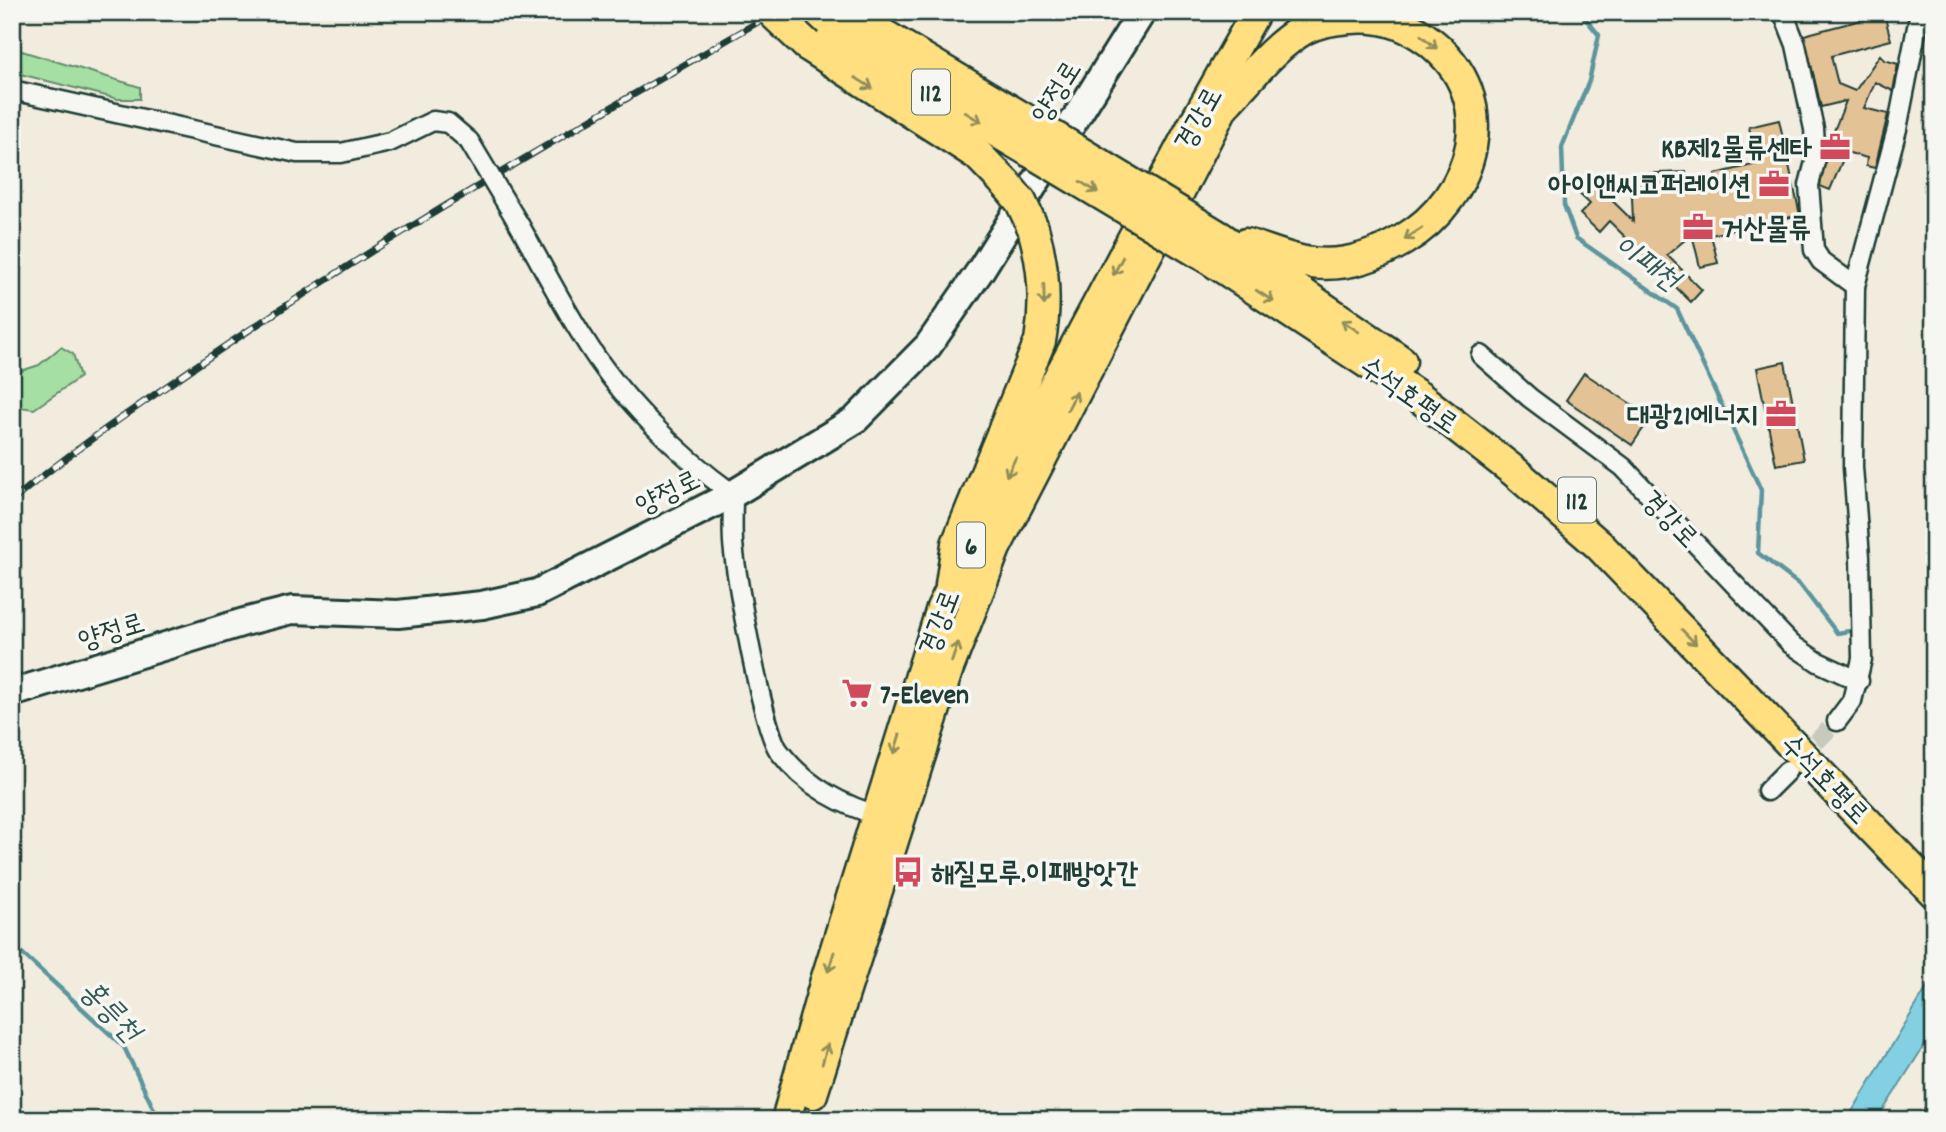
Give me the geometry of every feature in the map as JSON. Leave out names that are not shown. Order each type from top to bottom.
[{"type":"highway","points":[[772,12],[834,27],[978,155],[1021,202],[1033,228],[1044,282],[1045,313],[1040,341],[957,544],[951,585]]},
{"type":"highway","name":"수석호평로","points":[[796,12],[834,27],[1037,141],[1214,247],[1422,375],[1523,453],[1580,503],[1706,625],[1884,824],[1934,892]]},
{"type":"highway","points":[[1214,247],[1312,263],[1353,262],[1373,256],[1422,228],[1439,211],[1465,172],[1472,145],[1473,119],[1465,88],[1455,66],[1420,34],[1400,23],[1382,19],[1344,18],[1304,29],[1272,55],[1227,102]]},
{"type":"highway","name":"수석호평로","points":[[1884,824],[1934,862]]},
{"type":"main road","name":"양정로","points":[[12,693],[244,622],[292,610],[398,614],[482,605],[537,593],[733,494],[855,420],[929,346],[980,271],[1142,12]]},
{"type":"main road","name":"경강로","points":[[805,1120],[887,819],[940,608],[1181,146],[1256,12]]},
{"type":"main road","name":"경강로","points":[[786,1120],[887,819],[996,548],[1275,12]]},
{"type":"street","points":[[1783,12],[1794,39],[1814,129],[1816,158],[1809,185],[1814,250],[1821,261],[1855,286]]},
{"type":"street","points":[[1837,720],[1852,701],[1859,681],[1862,628],[1853,467],[1855,286],[1897,129],[1920,12]]},
{"type":"street","points":[[12,90],[297,153],[341,153],[390,142],[433,121],[448,123],[469,141],[583,338],[620,389],[694,466],[733,494],[733,543],[766,719],[777,749],[807,783],[848,805],[887,819]]},
{"type":"street","name":"경강로","points":[[1481,355],[1530,398],[1623,467],[1791,643],[1818,662],[1859,681]]},
{"type":"street","points":[[1767,791],[1787,771]]},
{"type":"street","points":[[1930,1120],[1934,1113]]},
{"type":"green space","points":[[12,48],[140,87],[140,99],[118,99],[12,72]]},
{"type":"green space","points":[[61,347],[73,354],[80,377],[34,409],[12,406],[12,374],[39,365]]},
{"type":"water","points":[[1934,397],[1934,560],[1926,498]]},
{"type":"water","points":[[1934,976],[1934,1030],[1877,1120],[1847,1120]]},
{"type":"building","points":[[1884,14],[1891,40],[1831,56],[1838,84],[1855,91],[1880,55],[1884,60],[1898,64],[1893,91],[1875,82],[1864,108],[1888,114],[1875,168],[1866,166],[1867,158],[1846,152],[1830,190],[1820,186],[1827,148],[1846,101],[1821,107],[1804,35]]},
{"type":"building","points":[[1779,120],[1800,215],[1711,235],[1718,263],[1700,267],[1692,234],[1667,255],[1702,290],[1691,302],[1609,221],[1599,232],[1580,214],[1590,204],[1574,189],[1587,176],[1633,221],[1631,174],[1686,172],[1686,195],[1718,187],[1715,174],[1757,164],[1749,127]]},
{"type":"building","points":[[1785,362],[1804,460],[1776,465],[1757,368]]},
{"type":"building","points":[[1584,373],[1651,417],[1632,445],[1566,400]]},
{"type":"waterway","name":"이패천","points":[[1580,12],[1599,35],[1589,81],[1562,147],[1564,205],[1576,238],[1677,309],[1761,490],[1758,553],[1801,586],[1837,633],[1850,631]]},
{"type":"waterway","name":"홍릉천","points":[[12,944],[124,1047],[159,1120]]},
{"type":"tunnel","points":[[1797,761],[1837,721]]},
{"type":"railway","points":[[12,501],[56,465],[266,319],[482,184],[775,12]]},
{"type":"place","name":"KB제2물류센타","points":[[1835,147]]},
{"type":"place","name":"아이앤씨코퍼레이션","points":[[1774,184]]},
{"type":"place","name":"거산물류","points":[[1698,227]]},
{"type":"place","name":"대광21에너지","points":[[1781,414]]},
{"type":"place","name":"7-Eleven","points":[[857,693]]},
{"type":"place","name":"해질모루.이패방앗간","points":[[908,872]]}]
